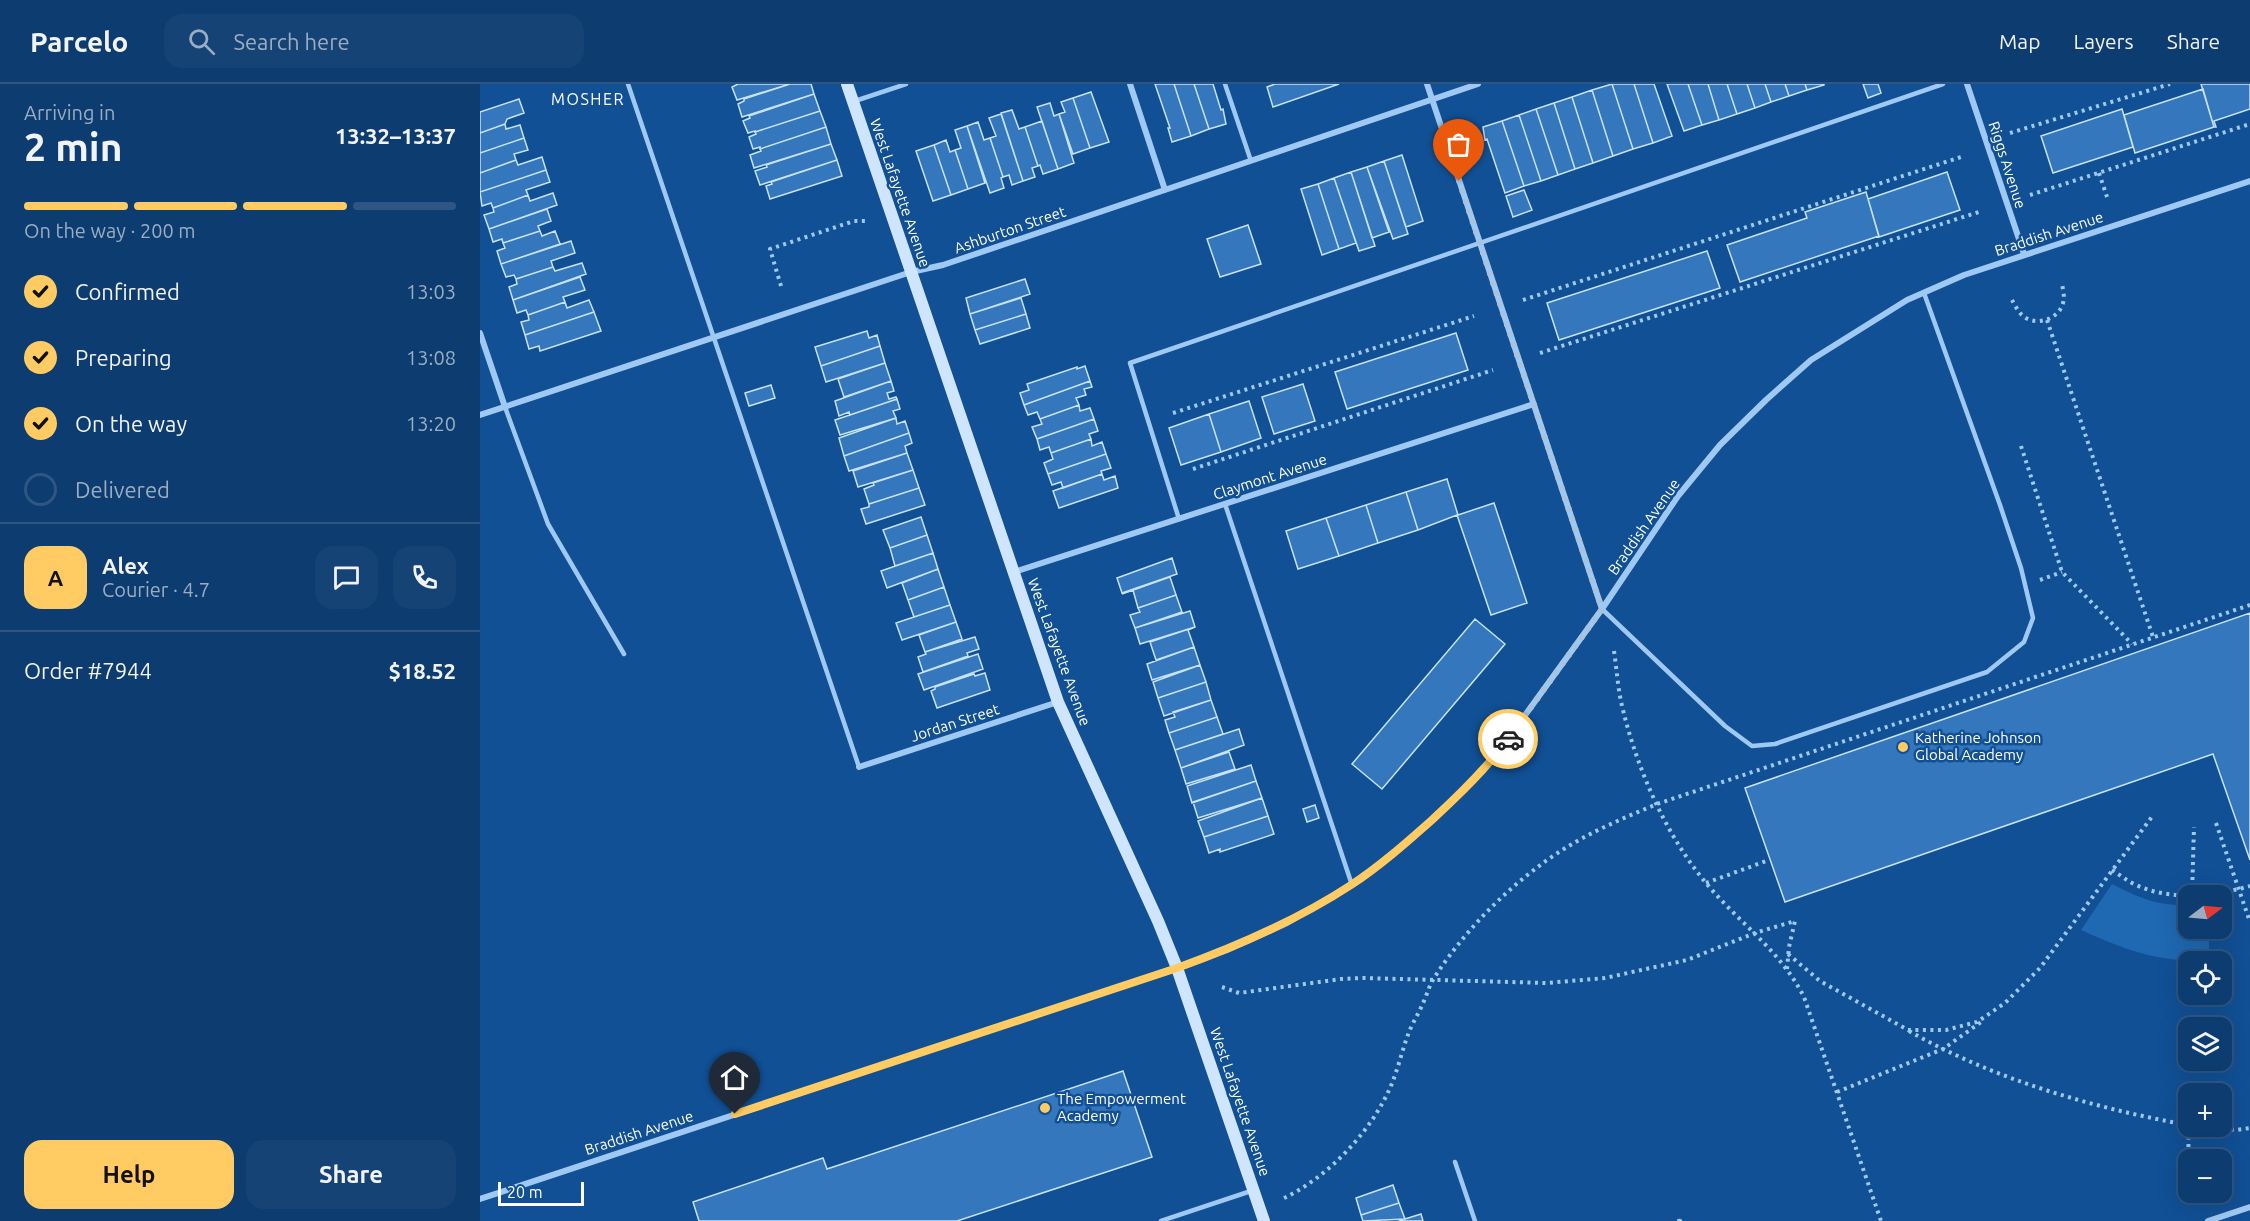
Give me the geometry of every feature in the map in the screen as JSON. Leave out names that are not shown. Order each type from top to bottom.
[{"type":"main road","name":"West Lafayette Avenue","points":[[847,84],[1058,702],[1158,921],[1177,968],[1264,1221]]},
{"type":"street","points":[[1130,84],[1165,190]]},
{"type":"street","points":[[1427,84],[1602,609]]},
{"type":"street","name":"Ashburton Street","points":[[480,415],[911,272],[943,265],[1478,84]]},
{"type":"street","name":"Riggs Avenue","points":[[1967,84],[2024,254]]},
{"type":"street","name":"Braddish Avenue","points":[[480,1199],[1177,968],[1227,950],[1287,923],[1352,885],[1397,850],[1455,799],[1497,754],[1602,609],[1678,495],[1720,445],[1811,360],[1908,300],[1964,275],[2250,181]]},
{"type":"street","points":[[480,333],[505,407]]},
{"type":"street","name":"Claymont Avenue","points":[[1014,572],[1534,404]]},
{"type":"street","name":"Jordan Street","points":[[859,767],[1058,702]]},
{"type":"street","points":[[2208,1221],[2250,1207]]},
{"type":"lane","points":[[628,84],[859,767]]},
{"type":"lane","points":[[853,102],[906,84]]},
{"type":"lane","points":[[1225,84],[1251,161]]},
{"type":"lane","points":[[1179,519],[1130,363],[1943,84]]},
{"type":"lane","points":[[1602,609],[1725,726],[1752,746],[1775,744],[1987,672],[2024,642],[2033,618],[2021,568],[1950,359],[1924,293]]},
{"type":"lane","points":[[505,407],[548,524],[624,654]]},
{"type":"lane","points":[[1225,504],[1352,885]]},
{"type":"lane","points":[[1455,1162],[1475,1221]]},
{"type":"lane","points":[[1161,1221],[1254,1190]]},
{"type":"path","points":[[2010,134],[2170,84]]},
{"type":"path","points":[[2030,195],[2250,124]]},
{"type":"path","points":[[1523,300],[1964,156]]},
{"type":"path","points":[[2099,173],[2107,197]]},
{"type":"path","points":[[1540,353],[1982,211]]},
{"type":"path","points":[[781,286],[770,249],[854,221],[865,221]]},
{"type":"path","points":[[2012,300],[2029,320],[2041,322],[2055,316],[2063,304],[2062,284]]},
{"type":"path","points":[[1173,413],[1474,316]]},
{"type":"path","points":[[2047,320],[2153,637]]},
{"type":"path","points":[[1193,469],[1493,370]]},
{"type":"path","points":[[2021,446],[2062,572],[2133,644]]},
{"type":"path","points":[[2039,580],[2062,572]]},
{"type":"path","points":[[1284,1198],[1320,1177],[1356,1141],[1389,1089],[1409,1032],[1433,980],[1480,921],[1528,874],[1566,848],[1593,832],[1657,804],[2250,605]]},
{"type":"path","points":[[1614,651],[1623,709],[1657,804],[1679,844],[1706,883],[1773,951],[1804,997],[1881,1221]]},
{"type":"path","points":[[1837,1092],[1943,1049],[1992,1014],[2027,983],[2040,968],[2154,814]]},
{"type":"path","points":[[2216,823],[2250,922]]},
{"type":"path","points":[[2192,885],[2194,827]]},
{"type":"path","points":[[1706,883],[1768,860]]},
{"type":"path","points":[[2112,870],[2144,888],[2178,893]]},
{"type":"path","points":[[2232,890],[2250,886]]},
{"type":"path","points":[[1222,987],[1239,993],[1341,979],[1547,983],[1605,978],[1687,960],[1755,933],[1795,921],[1787,969]]},
{"type":"path","points":[[1788,954],[1820,981],[1943,1049],[2051,1092],[2097,1106],[2178,1124]]},
{"type":"path","points":[[1908,1030],[1946,1030],[1977,1022],[1992,1014]]},
{"type":"path","points":[[2232,1130],[2250,1128]]},
{"type":"shaded area","points":[[2112,884],[2149,900],[2178,905],[2178,939],[2209,939],[2209,951],[2178,951],[2178,960],[2174,960],[2143,954],[2081,930]]},
{"type":"building","points":[[738,84],[790,84],[737,100],[732,87]]},
{"type":"building","points":[[790,84],[811,84],[814,94],[742,117],[738,104],[744,99]]},
{"type":"building","points":[[1155,84],[1174,84],[1191,136],[1172,142],[1168,128],[1170,128]]},
{"type":"building","points":[[1174,84],[1194,84],[1209,129],[1191,136]]},
{"type":"building","points":[[1194,84],[1213,84],[1226,124],[1209,129]]},
{"type":"building","points":[[1275,84],[1339,84],[1273,107],[1267,87]]},
{"type":"building","points":[[1612,84],[1633,149],[1613,156],[1592,90]]},
{"type":"building","points":[[1612,84],[1634,84],[1653,143],[1633,149]]},
{"type":"building","points":[[1634,84],[1654,84],[1672,136],[1653,143]]},
{"type":"building","points":[[1667,84],[1688,84],[1702,125],[1684,131]]},
{"type":"building","points":[[1688,84],[1708,84],[1719,120],[1702,125]]},
{"type":"building","points":[[1708,84],[1727,84],[1737,114],[1719,120]]},
{"type":"building","points":[[1727,84],[1747,84],[1755,108],[1737,114]]},
{"type":"building","points":[[1747,84],[1765,84],[1771,102],[1755,108]]},
{"type":"building","points":[[1765,84],[1785,84],[1789,96],[1771,102]]},
{"type":"building","points":[[1785,84],[1805,84],[1807,90],[1789,96]]},
{"type":"building","points":[[1805,84],[1824,84],[1824,85],[1807,90]]},
{"type":"building","points":[[1863,84],[1878,84],[1881,93],[1868,98]]},
{"type":"building","points":[[2201,84],[2250,84],[2250,109],[2214,121],[2216,127],[2214,127]]},
{"type":"building","points":[[2203,89],[2214,127],[2135,153],[2124,115]]},
{"type":"building","points":[[1592,90],[1613,156],[1593,163],[1572,97]]},
{"type":"building","points":[[1091,92],[1109,142],[1090,148],[1073,98]]},
{"type":"building","points":[[814,94],[820,111],[748,133],[743,121],[750,118],[749,116]]},
{"type":"building","points":[[1572,97],[1593,163],[1575,169],[1554,103]]},
{"type":"building","points":[[1073,98],[1090,148],[1073,154],[1059,114],[1065,112],[1061,102]]},
{"type":"building","points":[[519,99],[524,113],[507,119],[505,124],[480,133],[480,112]]},
{"type":"building","points":[[1050,103],[1054,116],[1059,114],[1074,163],[1058,169],[1037,107]]},
{"type":"building","points":[[1554,103],[1575,169],[1558,175],[1536,109]]},
{"type":"building","points":[[1536,109],[1558,175],[1541,181],[1519,115]]},
{"type":"building","points":[[2122,109],[2133,147],[2053,173],[2041,136]]},
{"type":"building","points":[[1012,110],[1019,129],[1025,127],[1038,166],[1032,168],[1035,177],[1023,181],[1001,113]]},
{"type":"building","points":[[820,111],[826,127],[760,149],[760,147],[753,149],[749,137],[756,134],[755,132]]},
{"type":"building","points":[[1001,114],[1023,181],[1012,185],[1009,175],[1003,177],[990,138],[996,136],[989,118]]},
{"type":"building","points":[[1519,115],[1541,181],[1524,186],[1502,121]]},
{"type":"building","points":[[1042,121],[1058,169],[1043,174],[1040,165],[1038,166],[1025,127]]},
{"type":"building","points":[[1502,121],[1524,186],[1505,193],[1487,139],[1485,140],[1483,127]]},
{"type":"building","points":[[978,122],[984,140],[990,138],[1003,177],[1001,178],[1004,188],[990,193],[967,126]]},
{"type":"building","points":[[505,124],[506,129],[520,125],[524,138],[480,153],[480,133]]},
{"type":"building","points":[[967,126],[985,183],[968,189],[955,150],[961,148],[955,130]]},
{"type":"building","points":[[826,127],[831,144],[754,168],[750,155],[761,151],[760,149]]},
{"type":"building","points":[[524,138],[528,150],[514,154],[516,160],[480,173],[480,153]]},
{"type":"building","points":[[946,140],[950,152],[955,150],[968,189],[951,195],[934,145]]},
{"type":"building","points":[[831,144],[837,160],[760,185],[755,171],[767,167],[766,165]]},
{"type":"building","points":[[934,145],[951,195],[933,201],[916,151]]},
{"type":"building","points":[[1402,155],[1423,221],[1406,227],[1384,161]]},
{"type":"building","points":[[542,157],[546,170],[480,192],[480,173],[516,160],[518,165]]},
{"type":"building","points":[[837,160],[842,176],[770,199],[766,186],[772,184],[771,182]]},
{"type":"building","points":[[1384,161],[1408,234],[1393,239],[1367,167]]},
{"type":"building","points":[[1367,167],[1389,232],[1372,238],[1351,172]]},
{"type":"building","points":[[546,170],[550,182],[526,190],[528,195],[493,208],[491,203],[482,206],[480,192]]},
{"type":"building","points":[[1351,172],[1375,246],[1359,251],[1334,178]]},
{"type":"building","points":[[1947,172],[1960,210],[1879,237],[1868,199]]},
{"type":"building","points":[[1334,178],[1356,243],[1339,249],[1318,184]]},
{"type":"building","points":[[1318,184],[1339,249],[1322,255],[1301,189]]},
{"type":"building","points":[[1524,190],[1532,210],[1513,217],[1506,196]]},
{"type":"building","points":[[1866,192],[1879,236],[1740,282],[1727,245],[1807,218],[1805,212]]},
{"type":"building","points":[[553,193],[557,205],[489,229],[484,215],[494,212],[493,208],[528,195],[530,201]]},
{"type":"building","points":[[547,209],[551,221],[538,226],[540,231],[503,243],[502,239],[493,242],[489,229]]},
{"type":"building","points":[[1248,225],[1261,264],[1220,277],[1207,239]]},
{"type":"building","points":[[540,231],[542,236],[555,231],[560,244],[501,264],[497,251],[505,248],[503,243]]},
{"type":"building","points":[[571,241],[575,253],[551,261],[553,267],[516,279],[514,275],[506,277],[501,264]]},
{"type":"building","points":[[1707,251],[1720,288],[1559,340],[1547,303]]},
{"type":"building","points":[[582,263],[586,274],[513,300],[509,287],[517,284],[516,279],[553,267],[555,271]]},
{"type":"building","points":[[580,277],[585,290],[563,297],[565,302],[528,315],[526,310],[517,313],[513,300]]},
{"type":"building","points":[[1025,279],[1030,294],[970,314],[966,298]]},
{"type":"building","points":[[1021,298],[1026,314],[975,330],[970,314]]},
{"type":"building","points":[[589,300],[594,312],[525,335],[521,322],[529,320],[528,315],[565,302],[567,308]]},
{"type":"building","points":[[594,312],[601,331],[540,351],[539,346],[529,349],[525,335]]},
{"type":"building","points":[[1026,314],[1030,328],[980,344],[975,330]]},
{"type":"building","points":[[867,331],[869,338],[877,335],[880,346],[821,366],[815,347]]},
{"type":"building","points":[[1456,333],[1468,370],[1347,409],[1335,372]]},
{"type":"building","points":[[880,346],[885,363],[826,382],[821,366]]},
{"type":"building","points":[[885,363],[891,381],[844,397],[838,379]]},
{"type":"building","points":[[1085,366],[1090,381],[1024,405],[1020,393],[1029,390],[1027,384]]},
{"type":"building","points":[[891,381],[894,391],[887,393],[889,399],[896,397],[897,399],[850,415],[849,412],[839,416],[835,401]]},
{"type":"building","points":[[1090,381],[1092,387],[1084,389],[1086,395],[1076,398],[1079,405],[1040,419],[1037,412],[1028,415],[1024,405]]},
{"type":"building","points":[[1303,384],[1315,421],[1274,434],[1262,397]]},
{"type":"building","points":[[771,385],[775,398],[749,406],[745,393]]},
{"type":"building","points":[[897,399],[900,409],[893,411],[896,418],[840,435],[835,420]]},
{"type":"building","points":[[1249,401],[1261,438],[1221,452],[1209,414]]},
{"type":"building","points":[[1079,405],[1080,411],[1090,408],[1094,419],[1037,439],[1032,427],[1042,424],[1040,419]]},
{"type":"building","points":[[1209,414],[1221,452],[1181,465],[1169,428]]},
{"type":"building","points":[[896,418],[897,424],[905,421],[909,433],[844,456],[839,438]]},
{"type":"building","points":[[1094,419],[1098,431],[1089,434],[1091,439],[1051,453],[1049,447],[1040,450],[1037,439]]},
{"type":"building","points":[[909,433],[912,443],[905,446],[907,453],[849,471],[844,456]]},
{"type":"building","points":[[1091,439],[1092,446],[1102,442],[1106,454],[1048,474],[1044,463],[1053,459],[1051,453]]},
{"type":"building","points":[[907,453],[913,470],[858,487],[853,471]]},
{"type":"building","points":[[1106,454],[1111,468],[1101,471],[1102,474],[1063,488],[1061,482],[1052,485],[1048,474]]},
{"type":"building","points":[[913,470],[919,488],[869,504],[864,489],[874,485],[873,483]]},
{"type":"building","points":[[1102,474],[1104,480],[1115,476],[1118,488],[1059,508],[1053,491]]},
{"type":"building","points":[[1447,479],[1458,515],[1494,503],[1527,603],[1491,615],[1457,515],[1418,530],[1406,492]]},
{"type":"building","points":[[919,488],[925,505],[866,524],[861,509],[869,507],[869,504]]},
{"type":"building","points":[[1406,492],[1418,530],[1378,543],[1366,505]]},
{"type":"building","points":[[1366,505],[1378,543],[1339,556],[1326,518]]},
{"type":"building","points":[[921,517],[927,535],[890,548],[883,530]]},
{"type":"building","points":[[1326,518],[1339,556],[1298,569],[1286,531]]},
{"type":"building","points":[[927,535],[933,553],[895,566],[890,548]]},
{"type":"building","points":[[933,553],[938,569],[887,588],[881,571]]},
{"type":"building","points":[[1172,558],[1177,574],[1122,593],[1117,578]]},
{"type":"building","points":[[938,569],[944,587],[908,600],[902,583]]},
{"type":"building","points":[[1170,577],[1176,595],[1138,608],[1133,590]]},
{"type":"building","points":[[944,587],[950,605],[914,617],[908,600]]},
{"type":"building","points":[[1176,595],[1182,612],[1135,628],[1130,615],[1140,612],[1138,608]]},
{"type":"building","points":[[950,605],[956,622],[902,640],[896,623]]},
{"type":"building","points":[[1190,611],[1195,627],[1140,644],[1135,628]]},
{"type":"building","name":"Katherine Johnson Global Academy","points":[[2250,613],[2250,860],[2213,754],[1785,902],[1745,788]]},
{"type":"building","points":[[1475,619],[1505,644],[1382,789],[1352,764]]},
{"type":"building","points":[[956,622],[962,639],[925,652],[919,635]]},
{"type":"building","points":[[1195,627],[1188,630],[1194,647],[1156,660],[1150,642]]},
{"type":"building","points":[[975,637],[979,649],[967,653],[968,656],[923,672],[918,657],[926,654],[925,652]]},
{"type":"building","points":[[1194,647],[1200,665],[1152,680],[1147,664]]},
{"type":"building","points":[[978,654],[983,669],[924,690],[918,674]]},
{"type":"building","points":[[1200,665],[1206,682],[1158,698],[1153,682]]},
{"type":"building","points":[[985,673],[990,690],[937,708],[931,691],[935,687],[974,674],[975,676]]},
{"type":"building","points":[[1206,682],[1211,700],[1164,716],[1158,698]]},
{"type":"building","points":[[1211,700],[1217,717],[1169,733],[1165,720],[1175,717],[1173,712]]},
{"type":"building","points":[[1217,717],[1223,734],[1175,750],[1169,733]]},
{"type":"building","points":[[1239,729],[1244,745],[1181,768],[1175,750]]},
{"type":"building","points":[[1229,752],[1235,769],[1186,784],[1181,768]]},
{"type":"building","points":[[1251,765],[1256,781],[1192,803],[1187,786]]},
{"type":"building","points":[[1256,781],[1262,798],[1198,818],[1193,802]]},
{"type":"building","points":[[1262,798],[1268,816],[1204,837],[1198,821]]},
{"type":"building","points":[[1315,805],[1319,818],[1307,822],[1303,809]]},
{"type":"building","points":[[1268,816],[1274,834],[1220,852],[1220,849],[1209,853],[1204,837]]},
{"type":"building","points":[[1123,1071],[1152,1157],[957,1221],[699,1221],[693,1202],[823,1158],[827,1169]]},
{"type":"building","points":[[1393,1185],[1399,1203],[1361,1215],[1356,1198]]},
{"type":"building","points":[[1399,1203],[1405,1219],[1363,1221],[1361,1215]]},
{"type":"building","points":[[1421,1214],[1423,1221],[1399,1221],[1405,1219]]},
{"type":"way so far","points":[[1459,181],[1602,609],[1508,739]]},
{"type":"place","name":"Katherine Johnson Global Academy","points":[[1903,747]]},
{"type":"place","name":"The Empowerment Academy","points":[[1045,1108]]},
{"type":"district","name":"MOSHER","points":[[588,99]]},
{"type":"route","points":[[735,1114],[1177,968],[1227,950],[1287,923],[1352,885],[1397,850],[1455,799],[1508,739]]}]
